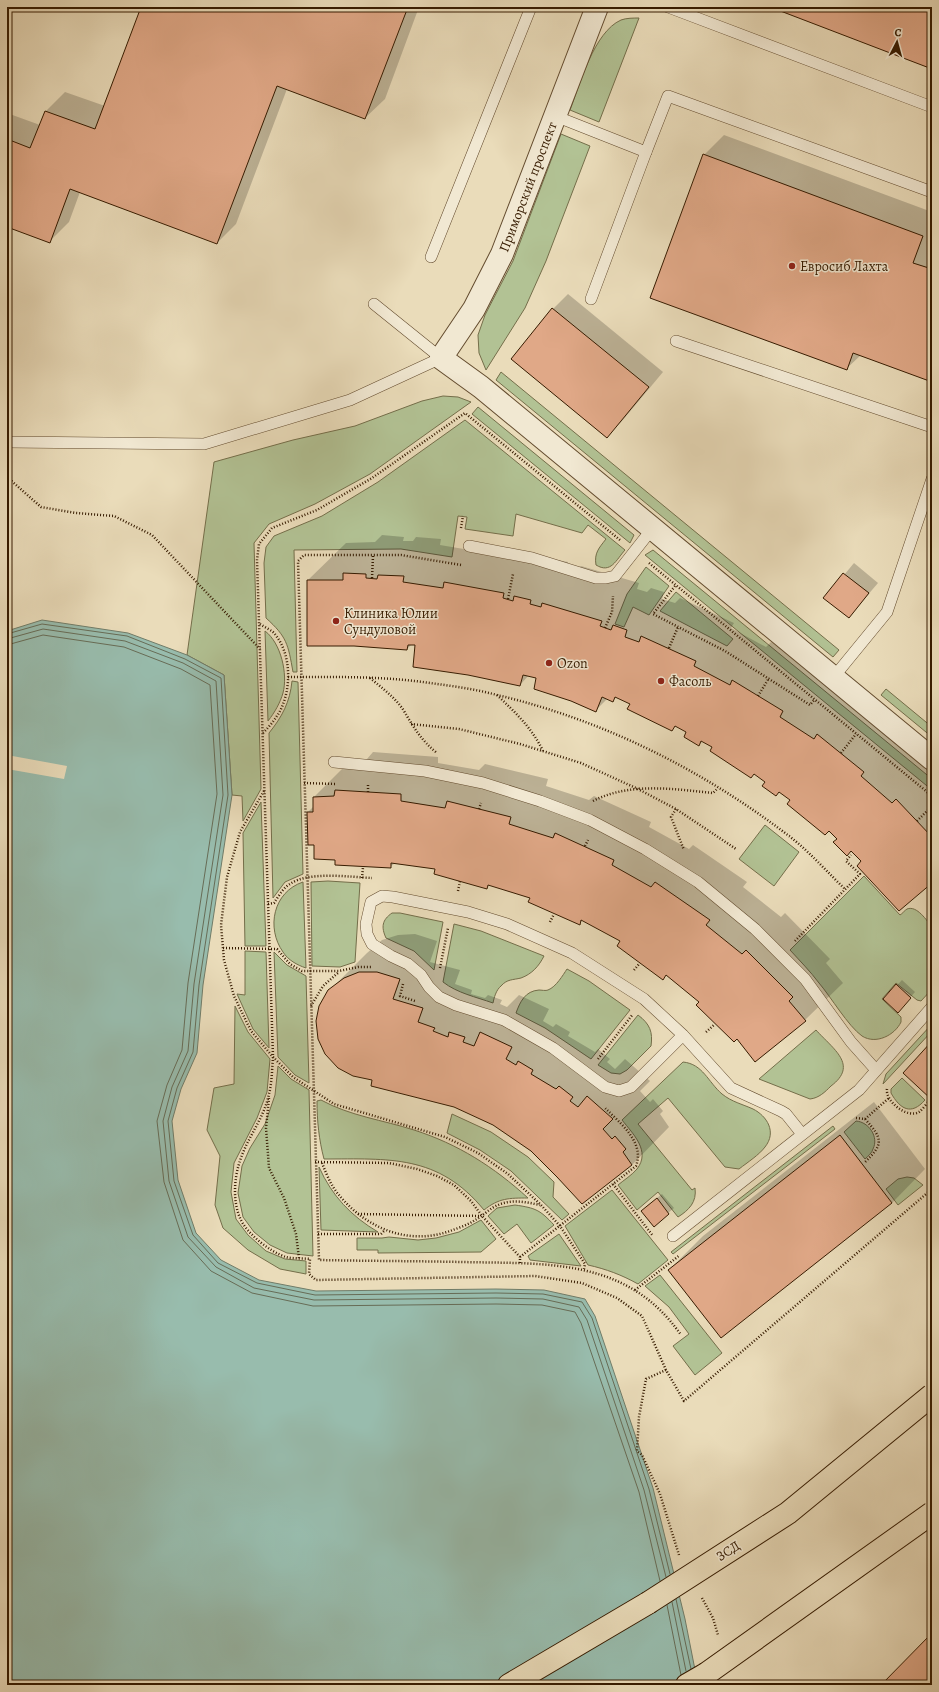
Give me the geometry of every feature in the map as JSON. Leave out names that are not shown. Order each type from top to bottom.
[{"type":"highway","name":"ЗСД","points":[[509,1685],[648,1603],[788,1513],[932,1395]]},
{"type":"highway","points":[[687,1685],[706,1674],[763,1634],[932,1512]]},
{"type":"street","name":"Приморский проспект","points":[[441,358],[474,309],[502,254],[597,7]]},
{"type":"street","points":[[441,358],[481,387],[932,759]]},
{"type":"lane","points":[[431,257],[531,7]]},
{"type":"lane","points":[[668,7],[932,107]]},
{"type":"lane","points":[[591,299],[668,96],[932,192]]},
{"type":"lane","points":[[555,116],[646,152]]},
{"type":"lane","points":[[7,442],[204,444],[350,400],[441,358],[374,304]]},
{"type":"lane","points":[[676,341],[932,427]]},
{"type":"lane","points":[[833,678],[887,612],[932,479]]},
{"type":"lane","points":[[469,546],[532,558],[596,578],[606,578],[615,576],[652,529]]},
{"type":"lane","points":[[334,762],[425,771],[483,783],[540,801],[590,820],[645,849],[698,882],[755,929],[805,979],[851,1042],[876,1070]]},
{"type":"lane","points":[[683,1035],[631,1087],[619,1091],[605,1087],[553,1048],[504,1020],[456,1005],[439,997],[428,987],[421,975],[408,964],[390,956],[372,944],[367,934],[366,924],[371,902],[382,896],[457,909],[507,924],[572,953],[644,999],[683,1035],[731,1088],[786,1114],[802,1134]]},
{"type":"lane","points":[[673,1236],[859,1090],[932,1007]]},
{"type":"path","points":[[299,1258],[296,1234],[284,1198],[269,1168],[266,1128],[273,1057],[257,560],[259,544],[268,531],[272,528],[317,510],[372,478],[465,413],[932,796]]},
{"type":"path","points":[[7,477],[41,507],[76,513],[114,516],[152,536],[260,649]]},
{"type":"path","points":[[462,565],[401,555],[304,555],[298,561],[319,1260],[537,1263],[584,1269],[621,1282],[635,1290],[671,1320],[681,1335]]},
{"type":"path","points":[[372,578],[373,556]]},
{"type":"path","points":[[506,573],[518,575]]},
{"type":"path","points":[[508,599],[514,574]]},
{"type":"path","points":[[675,586],[653,614],[725,651],[810,705],[815,699]]},
{"type":"path","points":[[605,596],[613,596],[618,594]]},
{"type":"path","points":[[605,628],[612,612],[613,596]]},
{"type":"path","points":[[259,624],[273,633],[284,650],[289,671],[287,693],[278,715],[263,733]]},
{"type":"path","points":[[669,648],[678,626]]},
{"type":"path","points":[[288,677],[370,678],[429,683],[496,694],[554,711],[617,734],[684,766],[791,837],[845,889]]},
{"type":"path","points":[[758,696],[769,678]]},
{"type":"path","points":[[496,694],[521,717],[537,737],[543,751]]},
{"type":"path","points":[[410,724],[459,729],[543,751],[581,763],[676,808],[736,849]]},
{"type":"path","points":[[841,753],[856,734]]},
{"type":"path","points":[[304,783],[336,784]]},
{"type":"path","points":[[360,784],[376,785]]},
{"type":"path","points":[[368,784],[368,792]]},
{"type":"path","points":[[592,801],[606,794],[638,789],[673,788],[713,793],[718,788]]},
{"type":"path","points":[[265,791],[240,832],[227,877],[220,926],[224,960],[234,996],[251,1030],[273,1057],[293,1077],[334,1104],[445,1137],[478,1153],[508,1174],[541,1205],[560,1226],[585,1264],[584,1269]]},
{"type":"path","points":[[479,809],[480,803],[486,804]]},
{"type":"path","points":[[917,821],[932,806]]},
{"type":"path","points":[[676,808],[671,817],[687,856]]},
{"type":"path","points":[[581,837],[593,842]]},
{"type":"path","points":[[585,846],[588,840]]},
{"type":"path","points":[[790,946],[860,874],[846,861],[851,855]]},
{"type":"path","points":[[362,878],[363,867]]},
{"type":"path","points":[[268,904],[274,903],[288,884],[299,878],[328,876],[374,878]]},
{"type":"path","points":[[455,892],[457,893],[460,882]]},
{"type":"path","points":[[548,925],[554,914]]},
{"type":"path","points":[[439,970],[449,920]]},
{"type":"path","points":[[223,948],[277,949],[290,964],[302,971],[310,972],[340,972],[358,967],[378,967]]},
{"type":"path","points":[[632,973],[640,963]]},
{"type":"path","points":[[311,1006],[323,986],[340,972]]},
{"type":"path","points":[[408,983],[405,980],[400,996],[418,1002]]},
{"type":"path","points":[[396,989],[401,990]]},
{"type":"path","points":[[595,1064],[636,1011]]},
{"type":"path","points":[[708,1038],[704,1034],[715,1024]]},
{"type":"path","points":[[888,1087],[887,1092],[889,1098],[902,1111],[910,1113],[919,1112],[930,1100]]},
{"type":"path","points":[[270,1093],[260,1121],[239,1164],[235,1192],[240,1218],[250,1233],[268,1248],[285,1257],[310,1259],[309,1274],[316,1280],[535,1276],[582,1283],[617,1298],[642,1316],[666,1370],[684,1401],[932,1189]]},
{"type":"path","points":[[865,1119],[889,1098]]},
{"type":"path","points":[[520,1257],[636,1166],[638,1159],[635,1144],[627,1130],[602,1105]]},
{"type":"path","points":[[852,1120],[858,1118],[865,1119],[878,1133],[879,1143],[876,1152],[864,1163]]},
{"type":"path","points":[[315,1162],[389,1163],[417,1169],[454,1185],[471,1201],[482,1216],[520,1257],[520,1263]]},
{"type":"path","points":[[322,1163],[338,1194],[357,1214],[376,1227],[397,1234],[421,1236],[449,1232],[475,1221],[497,1205],[508,1202],[527,1202],[541,1205]]},
{"type":"path","points":[[613,1184],[654,1237]]},
{"type":"path","points":[[357,1214],[482,1216]]},
{"type":"path","points":[[318,1234],[381,1234],[385,1230]]},
{"type":"path","points":[[635,1290],[685,1251]]},
{"type":"path","points":[[668,1255],[672,1261]]},
{"type":"path","points":[[666,1370],[646,1379],[639,1417],[637,1451],[642,1455],[660,1494],[681,1561]]},
{"type":"path","points":[[699,1592],[713,1618],[718,1637]]},
{"type":"shaded area","points":[[628,18],[639,18],[599,122],[570,110],[583,73],[603,35],[611,26],[621,20]]},
{"type":"shaded area","points":[[561,134],[590,146],[546,261],[525,308],[486,370],[479,353],[478,335],[485,315],[513,261]]},
{"type":"shaded area","points":[[501,372],[839,650],[833,657],[496,380]]},
{"type":"shaded area","points":[[443,396],[458,397],[471,402],[370,474],[315,504],[269,524],[254,543],[261,789],[243,821],[242,796],[232,795],[224,675],[187,655],[214,462],[293,440],[355,426],[422,401]]},
{"type":"shaded area","points":[[478,407],[634,535],[630,543],[472,414]]},
{"type":"shaded area","points":[[465,420],[625,550],[613,565],[606,568],[601,567],[596,565],[596,554],[606,539],[588,525],[582,533],[516,514],[513,536],[465,529],[467,517],[458,516],[452,557],[401,549],[294,550],[297,672],[293,672],[286,642],[266,618],[264,563],[266,547],[274,536],[322,516],[378,482]]},
{"type":"shaded area","points":[[653,550],[932,779],[932,790],[645,555]]},
{"type":"shaded area","points":[[646,567],[669,586],[649,615],[633,607],[624,627],[615,624],[627,594]]},
{"type":"shaded area","points":[[676,592],[733,639],[727,646],[660,611]]},
{"type":"shaded area","points":[[265,631],[271,636],[279,651],[285,677],[282,697],[268,721]]},
{"type":"shaded area","points":[[292,681],[298,682],[303,874],[285,882],[273,898],[269,733],[285,709]]},
{"type":"shaded area","points":[[886,689],[932,727],[932,737],[881,695]]},
{"type":"shaded area","points":[[261,802],[266,946],[245,946],[243,833]]},
{"type":"shaded area","points":[[765,825],[799,852],[774,886],[739,859]]},
{"type":"shaded area","points":[[864,876],[900,915],[907,909],[914,909],[921,914],[932,927],[932,989],[921,1001],[917,1000],[896,983],[882,999],[901,1017],[901,1022],[890,1035],[879,1039],[867,1039],[845,1019],[824,989],[790,950]]},
{"type":"shaded area","points":[[328,881],[360,883],[355,962],[340,967],[312,966],[311,882]]},
{"type":"shaded area","points":[[303,882],[306,968],[293,962],[283,952],[278,943],[274,922],[275,912],[279,902],[293,887]]},
{"type":"shaded area","points":[[392,913],[400,913],[443,922],[434,970],[414,951],[386,938],[383,930],[383,924],[386,918]]},
{"type":"shaded area","points":[[454,924],[481,931],[544,956],[532,972],[521,978],[508,981],[503,984],[499,988],[493,1003],[467,994],[448,986],[443,982]]},
{"type":"shaded area","points":[[245,951],[266,952],[269,1048],[253,1029],[237,994],[245,995]]},
{"type":"shaded area","points":[[274,952],[287,965],[306,976],[309,1083],[295,1075],[278,1057]]},
{"type":"shaded area","points":[[567,969],[589,981],[630,1010],[591,1059],[545,1028],[516,1013],[521,1001],[530,992],[547,990],[551,988],[559,981]]},
{"type":"shaded area","points":[[235,1006],[248,1032],[270,1059],[267,1092],[257,1118],[234,1163],[231,1192],[236,1219],[248,1235],[266,1251],[285,1259],[306,1261],[306,1274],[280,1269],[248,1250],[223,1228],[215,1205],[220,1156],[207,1130],[214,1088],[234,1084]]},
{"type":"shaded area","points":[[638,1015],[650,1029],[652,1037],[651,1046],[627,1070],[620,1074],[611,1073],[598,1065]]},
{"type":"shaded area","points":[[932,1024],[932,1031],[883,1084],[886,1074]]},
{"type":"shaded area","points":[[816,1030],[836,1051],[843,1064],[843,1071],[839,1078],[824,1092],[819,1096],[810,1099],[759,1079]]},
{"type":"shaded area","points":[[683,1062],[696,1066],[726,1097],[758,1112],[769,1125],[770,1136],[769,1141],[763,1150],[739,1169],[725,1167],[668,1098],[638,1124],[692,1190],[695,1188],[695,1197],[691,1205],[678,1217],[658,1192],[637,1210],[618,1185],[637,1169],[641,1162],[642,1156],[639,1143],[622,1120]]},
{"type":"shaded area","points":[[278,1066],[291,1079],[309,1090],[313,1256],[287,1253],[270,1245],[254,1232],[243,1217],[238,1193],[242,1166],[250,1148],[265,1124],[275,1095]]},
{"type":"shaded area","points":[[902,1078],[925,1100],[915,1108],[910,1109],[902,1106],[894,1099],[891,1093],[891,1089]]},
{"type":"shaded area","points":[[321,1100],[343,1110],[402,1126],[446,1142],[489,1167],[528,1198],[515,1198],[500,1201],[484,1210],[467,1192],[449,1178],[430,1169],[391,1160],[324,1159],[317,1116],[317,1101]]},
{"type":"shaded area","points":[[452,1114],[491,1132],[528,1157],[554,1182],[553,1197],[569,1214],[562,1220],[511,1171],[480,1150],[447,1133]]},
{"type":"shaded area","points":[[856,1121],[869,1127],[874,1135],[875,1144],[870,1154],[865,1159],[844,1132]]},
{"type":"shaded area","points":[[833,1126],[835,1129],[673,1254],[671,1252]]},
{"type":"shaded area","points":[[319,1167],[330,1187],[343,1204],[359,1219],[378,1232],[321,1230]]},
{"type":"shaded area","points":[[907,1177],[914,1178],[923,1185],[898,1205],[886,1189],[898,1179]]},
{"type":"shaded area","points":[[612,1190],[668,1260],[638,1284],[601,1268],[588,1265],[565,1226]]},
{"type":"shaded area","points":[[515,1205],[537,1210],[554,1225],[531,1243],[517,1224],[504,1234],[488,1216],[497,1208]]},
{"type":"shaded area","points":[[481,1220],[496,1239],[481,1252],[378,1253],[378,1250],[357,1250],[357,1238],[389,1237],[418,1240],[436,1238],[459,1232]]},
{"type":"shaded area","points":[[559,1234],[581,1266],[530,1260],[528,1256]]},
{"type":"shaded area","points":[[660,1275],[722,1353],[695,1375],[673,1346],[689,1334],[669,1307],[645,1286]]},
{"type":"water","points":[[42,620],[128,633],[187,655],[224,675],[232,795],[203,985],[197,1053],[181,1089],[172,1121],[178,1180],[196,1233],[221,1260],[259,1280],[316,1291],[496,1289],[544,1290],[585,1299],[595,1316],[653,1488],[685,1619],[698,1685],[7,1685],[7,631]]},
{"type":"pier","points":[[7,755],[67,766],[64,779],[7,769]]},
{"type":"building","points":[[141,7],[408,7],[365,119],[277,86],[217,244],[70,189],[50,243],[7,227],[7,139],[30,148],[45,111],[95,129]]},
{"type":"building","points":[[770,7],[932,7],[932,69]]},
{"type":"building","name":"Евросиб Лахта","points":[[703,154],[923,236],[913,263],[932,269],[932,382],[853,353],[847,370],[650,298]]},
{"type":"building","points":[[552,308],[649,387],[607,438],[511,359]]},
{"type":"building","points":[[343,573],[366,574],[366,578],[377,579],[378,575],[404,576],[403,582],[443,588],[444,582],[504,593],[503,598],[513,601],[514,596],[531,600],[530,604],[541,607],[542,603],[602,621],[600,626],[611,630],[613,625],[627,630],[625,637],[639,642],[641,636],[696,661],[694,666],[730,685],[732,680],[783,711],[780,717],[814,739],[817,734],[864,772],[861,776],[892,803],[896,799],[932,837],[932,883],[899,911],[857,866],[861,861],[851,851],[847,856],[833,842],[837,839],[829,831],[825,835],[787,804],[790,800],[779,792],[776,796],[762,786],[765,782],[754,774],[751,778],[710,751],[712,747],[701,741],[699,746],[684,737],[686,732],[675,726],[672,731],[627,709],[630,704],[615,697],[613,702],[602,697],[596,712],[571,701],[534,689],[536,678],[523,675],[520,686],[468,675],[413,667],[415,645],[408,645],[407,650],[354,646],[307,646],[307,580],[343,580]]},
{"type":"building","points":[[843,573],[869,593],[849,618],[823,598]]},
{"type":"building","points":[[335,790],[401,794],[401,801],[445,808],[447,801],[511,817],[509,824],[553,838],[555,833],[614,860],[612,865],[651,887],[655,882],[710,920],[706,925],[742,954],[746,950],[793,997],[789,1001],[806,1021],[755,1062],[737,1039],[734,1042],[696,1005],[699,1002],[666,975],[663,980],[617,946],[620,941],[581,920],[580,925],[528,902],[530,898],[488,885],[487,889],[434,874],[435,869],[391,863],[391,868],[335,865],[335,860],[314,859],[314,845],[308,845],[307,812],[313,812],[313,797],[334,796]]},
{"type":"building","points":[[359,972],[377,972],[400,979],[393,999],[423,1008],[418,1022],[435,1028],[433,1031],[448,1037],[449,1032],[465,1037],[463,1042],[474,1046],[480,1032],[512,1047],[506,1059],[516,1065],[518,1061],[533,1070],[531,1074],[556,1089],[559,1086],[573,1097],[570,1101],[578,1107],[587,1096],[613,1119],[603,1129],[612,1139],[615,1136],[626,1149],[623,1152],[632,1165],[582,1204],[531,1151],[493,1125],[454,1107],[371,1086],[372,1080],[353,1076],[338,1068],[325,1054],[318,1039],[316,1021],[319,1006],[328,990],[344,978]]},
{"type":"building","points":[[896,984],[911,998],[898,1013],[883,999]]},
{"type":"building","points":[[932,1041],[932,1100],[903,1073]]},
{"type":"building","points":[[840,1135],[892,1203],[721,1338],[668,1270]]},
{"type":"building","points":[[657,1198],[669,1214],[654,1227],[641,1211]]},
{"type":"building","points":[[932,1633],[932,1685],[881,1685]]},
{"type":"place","name":"Евросиб Лахта","points":[[792,266]]},
{"type":"place","name":"Клиника Юлии Сундуловой","points":[[336,621]]},
{"type":"place","name":"Ozon","points":[[549,663]]},
{"type":"place","name":"Фасоль","points":[[661,681]]}]
